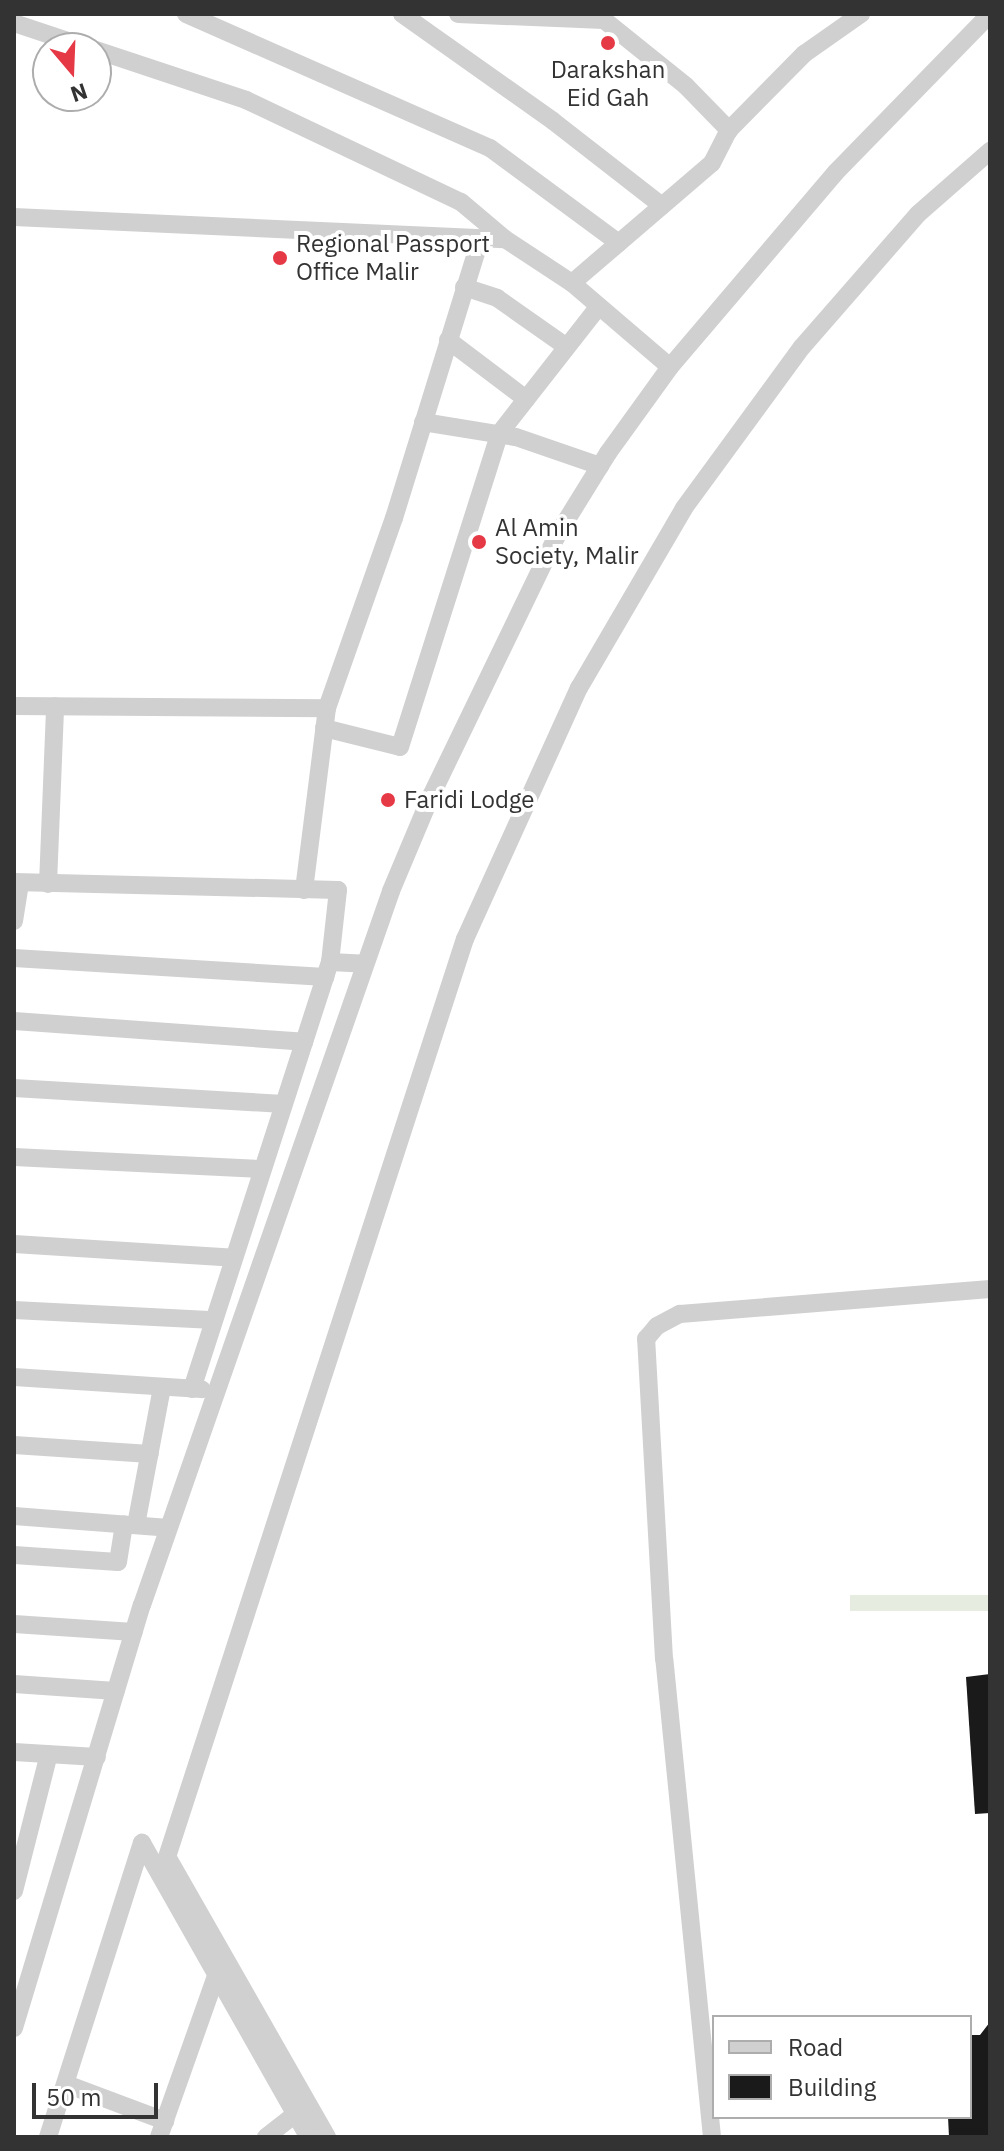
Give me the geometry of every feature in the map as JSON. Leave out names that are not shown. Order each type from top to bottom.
[{"type":"street","points":[[186,14],[490,148],[619,243]]},
{"type":"street","points":[[402,14],[553,121],[662,206]]},
{"type":"street","points":[[458,14],[604,20],[686,86],[729,130]]},
{"type":"street","points":[[572,283],[712,163],[729,130],[804,54],[861,14]]},
{"type":"street","points":[[14,2028],[134,1632],[365,964],[431,796],[556,537],[600,466],[670,367],[836,172],[990,14]]},
{"type":"street","points":[[14,23],[41,32]]},
{"type":"street","points":[[112,55],[246,100],[461,202],[505,239],[572,283],[670,367]]},
{"type":"street","points":[[327,2137],[167,1857],[465,939],[579,688],[684,508],[802,347],[918,214],[990,151]]},
{"type":"street","points":[[14,217],[505,239]]},
{"type":"street","points":[[304,890],[327,708],[394,518],[480,240]]},
{"type":"street","points":[[464,287],[497,298],[567,347]]},
{"type":"street","points":[[324,728],[400,747],[499,434],[599,306]]},
{"type":"street","points":[[448,340],[526,399]]},
{"type":"street","points":[[423,422],[499,434],[600,466]]},
{"type":"street","points":[[14,706],[327,708]]},
{"type":"street","points":[[48,884],[55,706]]},
{"type":"street","points":[[14,921],[17,882],[338,890],[328,970],[192,1389]]},
{"type":"street","points":[[14,958],[328,970],[365,964]]},
{"type":"street","points":[[14,1021],[304,1042]]},
{"type":"street","points":[[14,1088],[284,1104]]},
{"type":"street","points":[[14,1157],[263,1169]]},
{"type":"street","points":[[14,1244],[234,1258]]},
{"type":"street","points":[[712,2137],[664,1659],[646,1339],[657,1326],[680,1314],[990,1289]]},
{"type":"street","points":[[14,1310],[214,1320]]},
{"type":"street","points":[[14,1377],[217,1390]]},
{"type":"street","points":[[14,1555],[118,1562],[150,1454],[162,1387]]},
{"type":"street","points":[[14,1445],[150,1454]]},
{"type":"street","points":[[14,1516],[169,1528]]},
{"type":"street","points":[[14,1624],[134,1632]]},
{"type":"street","points":[[14,1684],[116,1691]]},
{"type":"street","points":[[14,1752],[97,1757]]},
{"type":"street","points":[[15,1883],[23,1818],[49,1754]]},
{"type":"street","points":[[48,2137],[142,1843],[308,2137]]},
{"type":"street","points":[[66,2084],[162,2129],[216,1976]]},
{"type":"street","points":[[266,2137],[295,2114]]},
{"type":"shaded area","points":[[850,1595],[990,1595],[990,1611],[850,1611]]},
{"type":"building","points":[[990,1674],[990,1813],[975,1814],[966,1677]]},
{"type":"building","points":[[990,2022],[990,2137],[949,2137],[948,2119],[972,2119],[972,2035],[980,2035]]},
{"type":"place","name":"Darakshan Eid Gah","points":[[608,43]]},
{"type":"place","name":"Regional Passport Office Malir","points":[[280,258]]},
{"type":"place","name":"Al Amin Society, Malir","points":[[479,542]]},
{"type":"place","name":"Faridi Lodge","points":[[388,800]]}]
